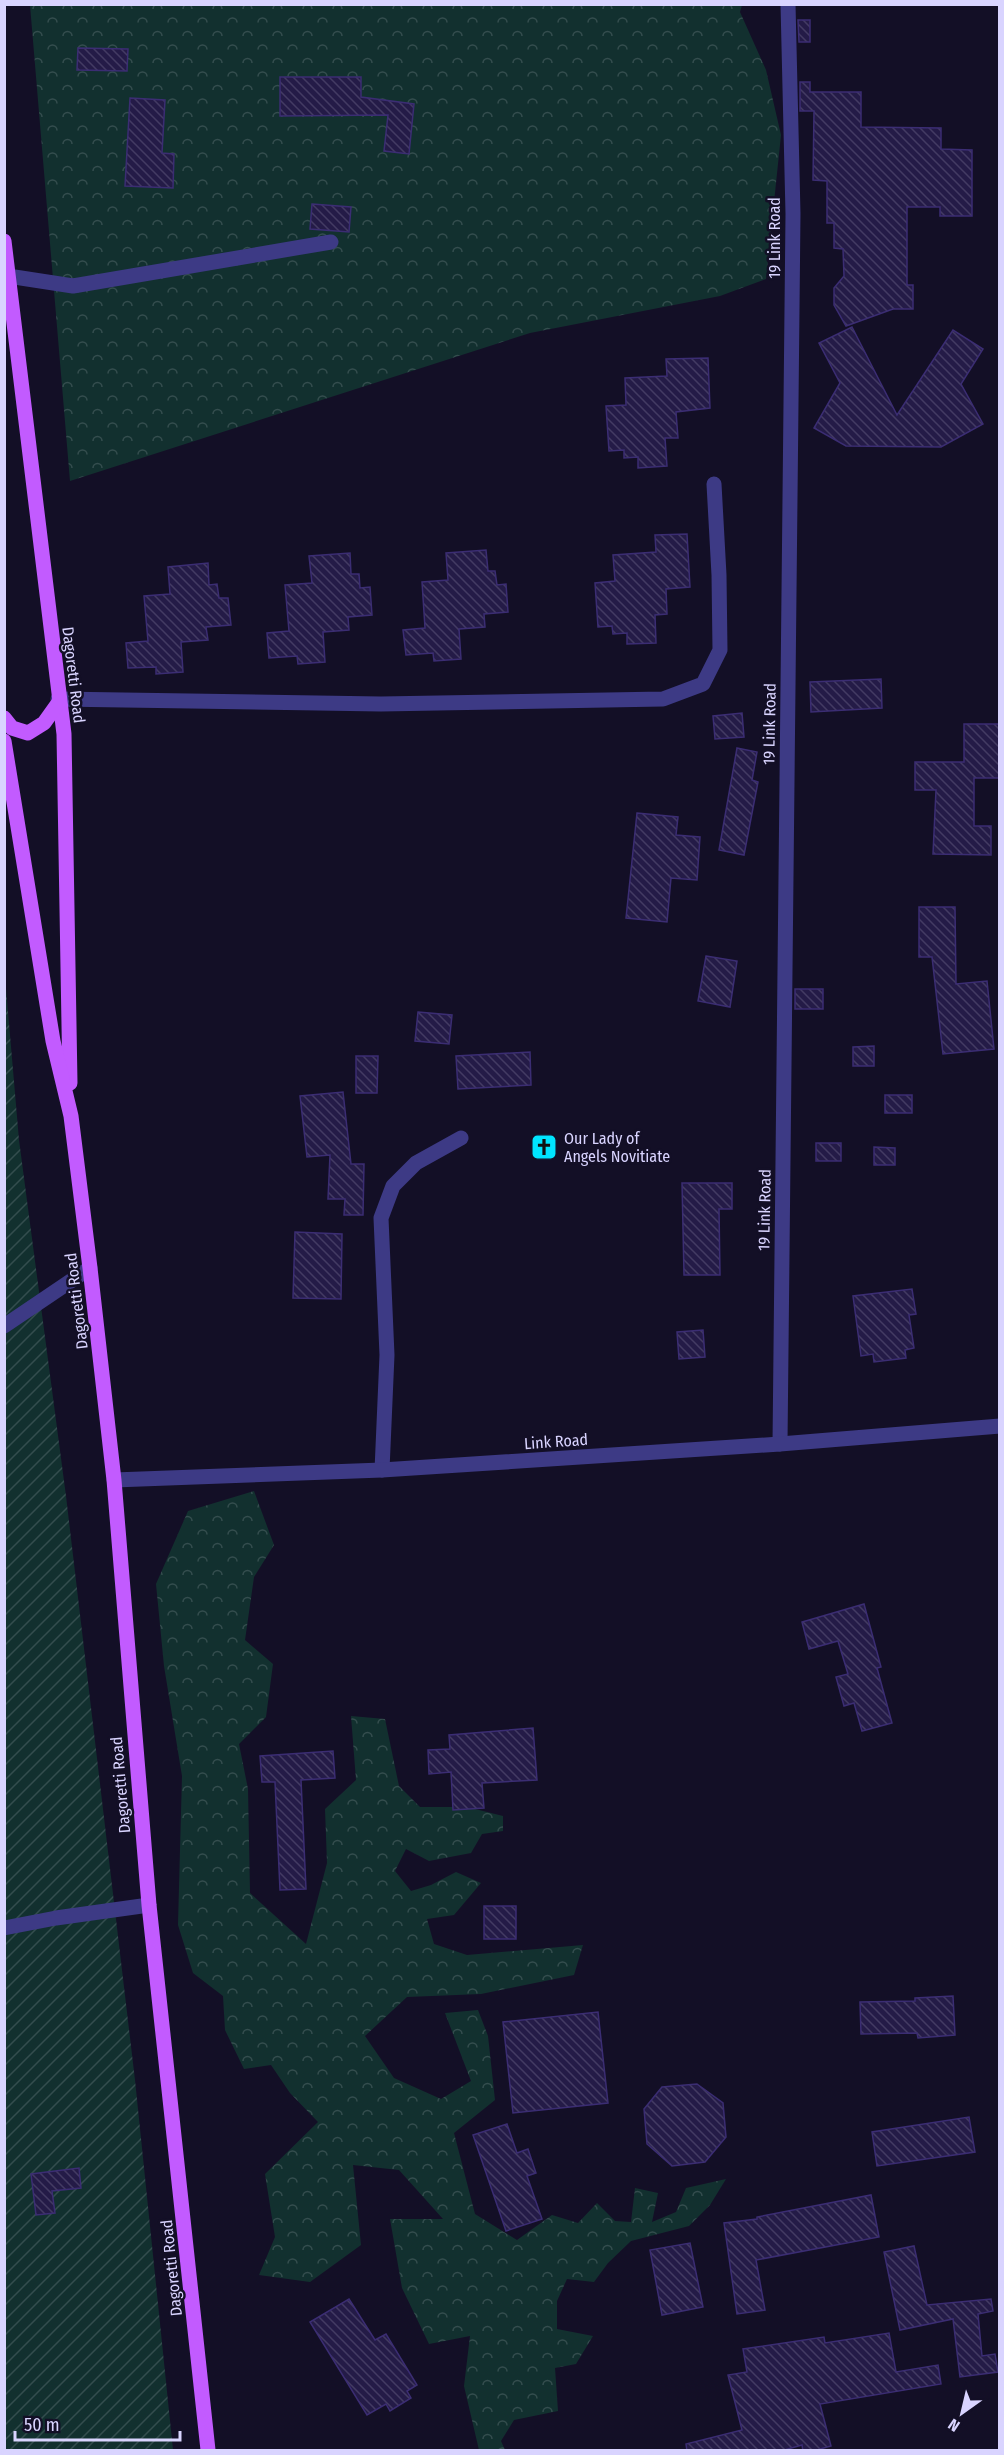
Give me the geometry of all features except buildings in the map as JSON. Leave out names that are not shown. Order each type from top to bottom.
[{"type":"main road","name":"Dagoretti Road","points":[[4,241],[64,734],[71,1116],[114,1480],[149,1905],[208,2451]]},
{"type":"main road","points":[[4,718],[12,729],[28,733],[44,723],[59,701]]},
{"type":"main road","name":"Dagoretti Road","points":[[4,741],[53,1041],[71,1116]]},
{"type":"street","name":"19 Link Road","points":[[780,1444],[793,226],[788,4]]},
{"type":"street","points":[[8,276],[73,286],[331,242]]},
{"type":"street","points":[[59,701],[381,704],[663,699],[703,684],[720,650],[714,484]]},
{"type":"street","points":[[382,1470],[387,1355],[381,1218],[393,1186],[416,1163],[461,1138]]},
{"type":"street","points":[[4,1326],[90,1268]]},
{"type":"street","name":"Link Road","points":[[114,1480],[382,1470],[780,1444],[999,1426]]},
{"type":"street","points":[[4,1928],[149,1905]]},
{"type":"green space","points":[[30,5],[742,5],[740,12],[766,70],[781,135],[766,279],[720,296],[530,333],[70,481]]},
{"type":"green space","points":[[4,965],[19,1140],[66,1496],[135,2080],[173,2450],[5,2450]]},
{"type":"green space","points":[[254,1491],[274,1545],[254,1577],[245,1640],[273,1664],[266,1717],[239,1744],[248,1789],[250,1893],[306,1944],[327,1863],[325,1809],[356,1780],[351,1716],[385,1719],[399,1786],[420,1807],[467,1807],[503,1816],[503,1831],[482,1834],[471,1853],[429,1861],[406,1849],[395,1871],[411,1891],[431,1885],[456,1872],[481,1883],[454,1915],[427,1919],[434,1944],[467,1955],[583,1945],[574,1975],[481,1994],[407,1997],[365,2036],[394,2078],[441,2099],[471,2081],[445,2013],[478,2010],[488,2036],[495,2100],[454,2133],[475,2214],[517,2240],[552,2215],[578,2223],[597,2203],[615,2221],[631,2222],[635,2188],[658,2193],[652,2222],[676,2212],[686,2188],[726,2179],[710,2205],[689,2226],[631,2241],[608,2263],[594,2282],[567,2279],[557,2301],[557,2329],[593,2336],[576,2364],[555,2368],[558,2411],[514,2420],[501,2441],[505,2450],[479,2450],[464,2386],[470,2336],[429,2344],[402,2288],[390,2219],[443,2219],[399,2170],[353,2165],[361,2245],[310,2282],[259,2275],[275,2237],[265,2174],[318,2122],[290,2093],[271,2065],[244,2069],[225,2030],[223,1996],[193,1973],[178,1925],[182,1776],[164,1666],[156,1584],[188,1511]]},
{"type":"place","name":"Our Lady of Angels Novitiate","points":[[544,1147]]}]
